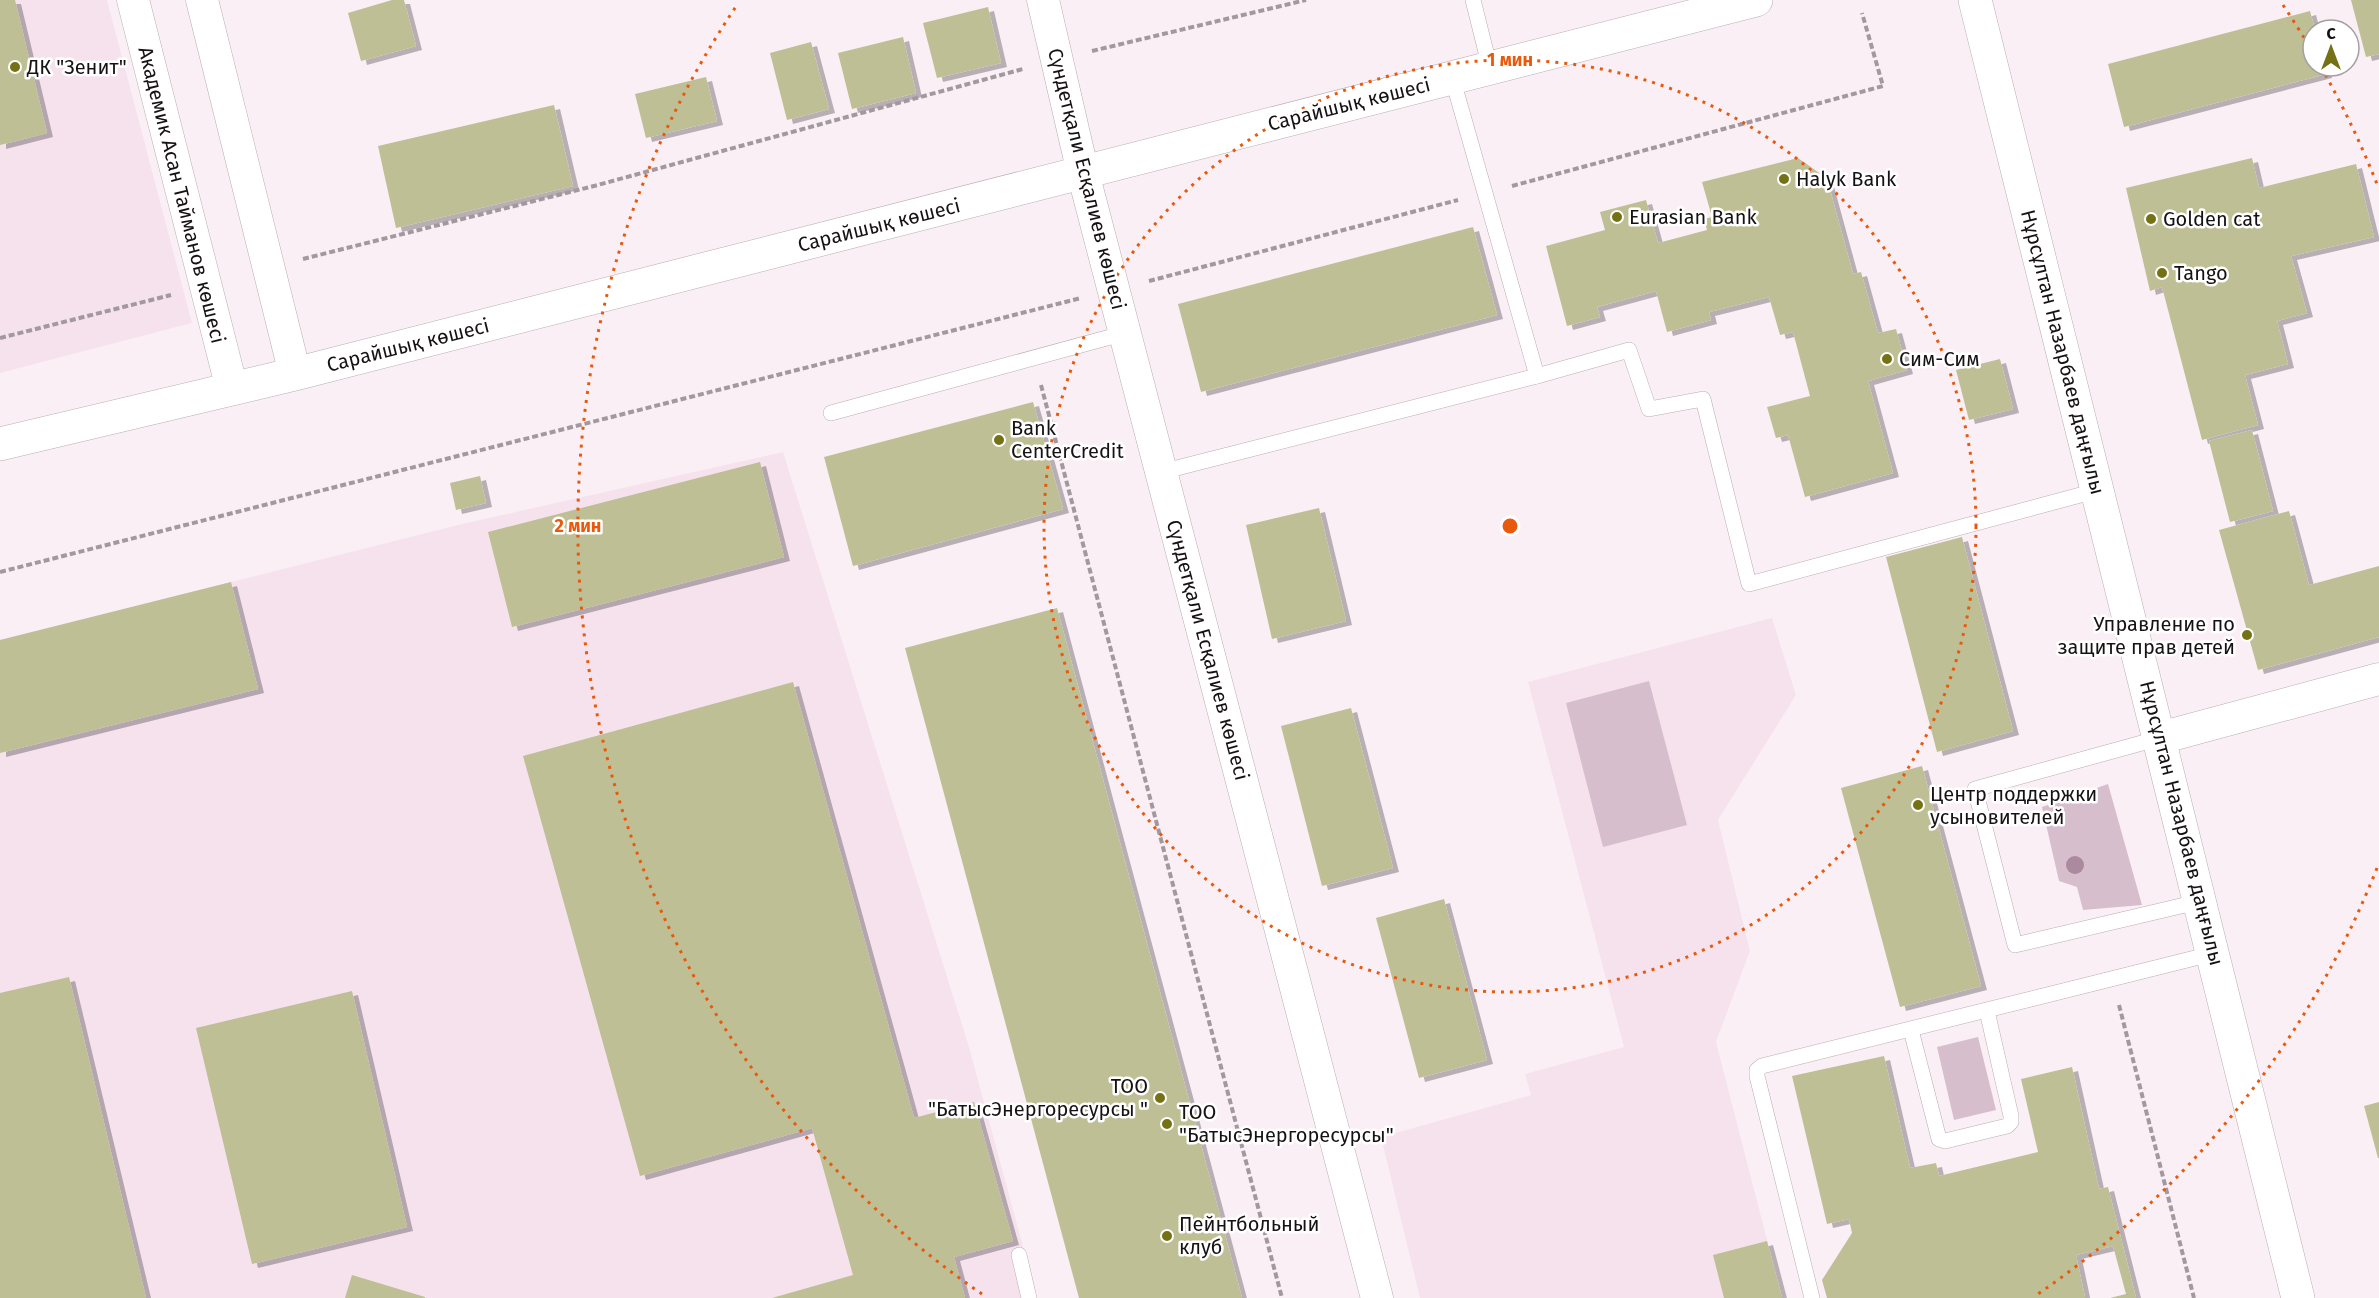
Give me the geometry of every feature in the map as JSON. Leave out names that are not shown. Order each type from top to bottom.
[{"type":"street","name":"Академик Асан Тайманов көшесі","points":[[133,0],[232,389]]},
{"type":"street","points":[[202,0],[295,374]]},
{"type":"street","name":"Сүндетқали Есқалиев көшесі","points":[[1043,0],[1083,173],[1377,1298]]},
{"type":"street","name":"Сарайшық көшесі","points":[[0,444],[295,374],[1756,0]]},
{"type":"street","name":"Нұрсұлтан Назарбаев даңғылы","points":[[1975,0],[2044,282],[2099,490],[2215,953],[2298,1298]]},
{"type":"street","points":[[2160,738],[2379,679]]},
{"type":"lane","points":[[1473,0],[1490,68]]},
{"type":"lane","points":[[1452,77],[1537,376]]},
{"type":"lane","points":[[831,413],[1125,333]]},
{"type":"lane","points":[[1161,472],[1537,376],[1629,350],[1649,409],[1703,399],[1749,584],[2099,490]]},
{"type":"lane","points":[[2160,738],[1975,789],[2006,912],[2015,945],[2202,901]]},
{"type":"lane","points":[[1812,1298],[1759,1087],[1757,1070],[1762,1066],[2215,953]]},
{"type":"lane","points":[[1911,1030],[1939,1139],[1945,1141],[2007,1126],[2012,1116],[1987,1011]]},
{"type":"lane","points":[[1019,1255],[1029,1298]]},
{"type":"path","points":[[267,268],[594,186],[1057,59],[1306,0]]},
{"type":"path","points":[[0,572],[1114,290],[1883,86],[1862,13]]},
{"type":"path","points":[[0,338],[204,286]]},
{"type":"path","points":[[1034,358],[1282,1298]]},
{"type":"path","points":[[2113,980],[2194,1298]]},
{"type":"shaded area","points":[[0,0],[107,0],[192,323],[0,373]]},
{"type":"shaded area","points":[[783,452],[969,1047],[1037,1298],[0,1298],[0,640],[462,524]]},
{"type":"shaded area","points":[[1772,618],[1796,695],[1718,820],[1750,951],[1716,1042],[1782,1298],[1420,1298],[1381,1137],[1531,1095],[1525,1074],[1624,1047],[1528,682]]},
{"type":"shaded area","points":[[1649,681],[1687,825],[1603,847],[1566,703]]},
{"type":"shaded area","points":[[2108,784],[2142,905],[2083,910],[2077,887],[2059,881],[2042,807]]},
{"type":"shaded area","points":[[1978,1037],[1996,1110],[1954,1120],[1937,1047]]},
{"type":"building","name":"ДК \"Зенит\"","points":[[0,0],[15,0],[47,133],[0,145]]},
{"type":"building","points":[[392,0],[404,0],[416,46],[361,61],[348,13]]},
{"type":"building","points":[[2351,0],[2379,0],[2379,54],[2366,57],[2361,38],[2361,18],[2356,18]]},
{"type":"building","points":[[988,7],[1001,63],[937,78],[923,23]]},
{"type":"building","points":[[2310,11],[2312,18],[2301,18],[2301,78],[2311,78],[2124,127],[2108,64]]},
{"type":"building","points":[[903,37],[916,93],[852,109],[838,53]]},
{"type":"building","points":[[811,42],[829,109],[787,120],[770,53]]},
{"type":"building","points":[[706,77],[717,121],[646,138],[635,94]]},
{"type":"building","points":[[554,105],[573,186],[396,228],[378,146]]},
{"type":"building","points":[[1798,158],[1827,179],[1853,274],[1861,272],[1878,333],[1896,329],[1907,370],[1868,381],[1893,473],[1805,497],[1788,435],[1776,438],[1767,407],[1810,396],[1793,332],[1780,335],[1769,297],[1709,312],[1711,320],[1667,332],[1656,291],[1597,307],[1600,317],[1567,326],[1546,246],[1605,230],[1600,212],[1646,200],[1658,243],[1707,230],[1704,219],[1712,217],[1702,182]]},
{"type":"building","points":[[2252,158],[2259,188],[2356,164],[2374,237],[2291,256],[2307,313],[2277,321],[2288,364],[2245,375],[2258,425],[2202,440],[2162,287],[2150,291],[2126,188]]},
{"type":"building","points":[[1473,227],[1497,315],[1201,392],[1178,304]]},
{"type":"building","points":[[2000,359],[2013,409],[1969,420],[1956,370]]},
{"type":"building","points":[[1033,402],[1063,509],[853,566],[824,457]]},
{"type":"building","points":[[2252,430],[2273,511],[2230,522],[2209,441]]},
{"type":"building","points":[[760,462],[784,557],[512,627],[488,532]]},
{"type":"building","points":[[480,476],[486,503],[456,510],[450,483]]},
{"type":"building","points":[[1319,508],[1346,621],[1272,639],[1246,525]]},
{"type":"building","points":[[2289,511],[2309,585],[2379,566],[2379,637],[2258,670],[2219,530]]},
{"type":"building","points":[[1962,537],[2013,731],[1937,752],[1886,557]]},
{"type":"building","points":[[231,582],[258,689],[0,753],[0,640]]},
{"type":"building","points":[[1057,608],[1242,1298],[1079,1298],[905,648]]},
{"type":"building","points":[[793,682],[914,1118],[974,1102],[1013,1241],[954,1257],[965,1298],[772,1298],[853,1275],[812,1128],[640,1176],[523,756]]},
{"type":"building","points":[[1351,708],[1393,868],[1322,886],[1281,726]]},
{"type":"building","points":[[1922,766],[1981,986],[1900,1007],[1841,788]]},
{"type":"building","points":[[1444,899],[1487,1060],[1419,1078],[1376,918]]},
{"type":"building","points":[[69,977],[146,1298],[0,1298],[0,993]]},
{"type":"building","points":[[352,991],[407,1227],[252,1264],[196,1028]]},
{"type":"building","points":[[1884,1056],[1910,1168],[1936,1163],[1939,1176],[2038,1152],[2021,1079],[2072,1067],[2099,1189],[2108,1187],[2136,1298],[2110,1298],[2126,1294],[2113,1246],[2076,1255],[2085,1298],[1827,1298],[1822,1280],[1852,1233],[1849,1219],[1827,1224],[1792,1076]]},
{"type":"building","points":[[2379,1102],[2379,1158],[2378,1158],[2364,1106]]},
{"type":"building","points":[[1767,1241],[1782,1298],[1724,1298],[1713,1255]]},
{"type":"building","points":[[352,1275],[425,1297],[425,1298],[345,1298]]},
{"type":"place","name":"ДК \"Зенит\"","points":[[15,67]]},
{"type":"place","name":"Halyk Bank","points":[[1784,179]]},
{"type":"place","name":"Eurasian Bank","points":[[1617,217]]},
{"type":"place","name":"Golden cat","points":[[2151,219]]},
{"type":"place","name":"Tango","points":[[2162,273]]},
{"type":"place","name":"Сим-Сим","points":[[1887,359]]},
{"type":"place","name":"Bank CenterCredit","points":[[999,440]]},
{"type":"place","name":"Управление по защите прав детей","points":[[2247,635]]},
{"type":"place","name":"Центр поддержки усыновителей","points":[[1918,805]]},
{"type":"place","name":"ТОО \"БатысЭнергоресурсы \"","points":[[1160,1098]]},
{"type":"place","name":"ТОО \"БатысЭнергоресурсы\"","points":[[1167,1124]]},
{"type":"place","name":"Пейнтбольный клуб","points":[[1167,1236]]}]
